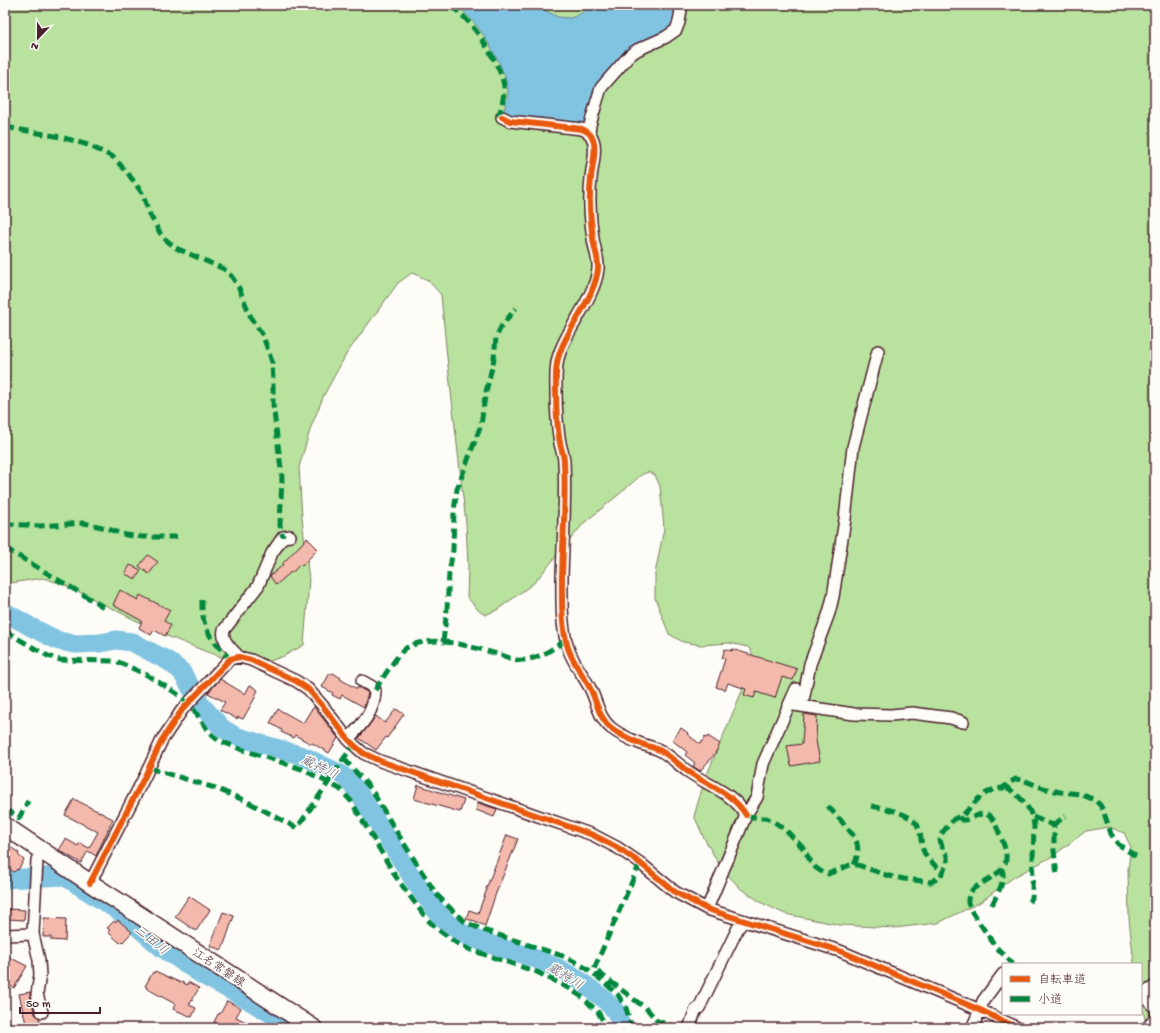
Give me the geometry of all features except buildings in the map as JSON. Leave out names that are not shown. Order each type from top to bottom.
[{"type":"main road","name":"江名常磐線","points":[[5,826],[313,1028]]},
{"type":"street","points":[[589,133],[601,88],[630,55],[637,50],[666,37],[676,30],[681,16],[681,10],[677,5]]},
{"type":"street","points":[[502,117],[510,120],[582,129],[592,135],[594,144],[590,204],[598,269],[592,288],[562,347],[557,364],[557,415],[560,443],[564,460],[565,494],[562,605],[568,648],[589,688],[601,718],[605,723],[612,729],[630,739],[660,750],[692,774],[732,797],[746,815]]},
{"type":"street","points":[[707,909],[746,815],[757,797],[763,764],[795,705],[804,696],[810,664],[829,613],[833,597],[854,447],[878,351]]},
{"type":"street","points":[[238,657],[225,641],[222,635],[224,630],[258,586],[272,553],[283,537],[290,536]]},
{"type":"street","points":[[90,883],[162,740],[182,710],[230,659],[238,657],[251,660],[296,681],[308,689],[348,739],[363,753],[380,761],[593,835],[618,848],[640,863],[675,892],[707,909],[840,951],[980,1010],[1018,1028]]},
{"type":"street","points":[[348,739],[362,724],[373,705],[375,696],[374,690],[371,686],[362,681]]},
{"type":"street","points":[[795,705],[796,690]]},
{"type":"street","points":[[795,705],[854,714],[891,715],[912,713],[951,718],[963,722]]},
{"type":"street","points":[[41,850],[37,860],[33,934],[39,960],[40,975],[37,994],[42,1012]]},
{"type":"street","points":[[689,1028],[696,1009],[699,1008],[738,928],[744,921]]},
{"type":"street","points":[[5,935],[33,934]]},
{"type":"street","points":[[972,1028],[983,1002],[1002,975]]},
{"type":"street","points":[[1155,986],[1144,993],[1155,1008]]},
{"type":"street","points":[[1147,1028],[1155,1018]]},
{"type":"green space","points":[[5,5],[1155,5],[1155,1028],[1147,1028],[1142,1006],[1142,963],[1134,963],[1129,919],[1128,869],[1131,847],[1124,833],[1109,827],[1086,831],[1053,856],[1014,877],[979,903],[938,923],[894,928],[840,925],[785,914],[762,903],[741,889],[721,868],[704,838],[694,816],[705,779],[750,672],[752,652],[748,647],[729,643],[701,645],[683,642],[669,634],[655,598],[655,574],[664,528],[660,486],[655,475],[648,472],[641,475],[584,523],[534,583],[497,610],[485,615],[479,611],[467,597],[468,566],[466,523],[441,295],[428,280],[412,273],[398,283],[347,353],[324,395],[311,427],[299,467],[302,518],[309,580],[304,645],[284,656],[253,667],[207,652],[167,636],[65,585],[43,578],[5,584]]},
{"type":"water","points":[[457,5],[535,5],[558,17],[571,18],[580,14],[591,5],[673,5],[677,13],[670,30],[622,57],[586,123],[509,117],[504,115],[508,93],[505,78],[499,62],[479,29]]},
{"type":"waterway","name":"蔵持川","points":[[5,612],[59,641],[75,644],[100,643],[116,640],[132,642],[168,661],[181,671],[202,706],[222,728],[235,736],[303,756],[339,773],[357,790],[415,882],[445,921],[465,935],[531,957],[558,968],[579,980],[604,999],[616,1012],[622,1028]]},
{"type":"waterway","name":"三田川","points":[[5,879],[64,876],[120,912],[162,948],[202,975],[295,1028]]},
{"type":"marked path","points":[[452,5],[469,22],[481,38],[500,72],[504,87],[503,101],[499,115],[502,117]]},
{"type":"marked path","points":[[5,127],[61,137],[88,145],[113,157],[127,172],[142,193],[150,215],[165,239],[176,248],[224,269],[232,277],[239,288],[252,320],[262,334],[272,362],[273,404],[282,477],[280,525],[283,537]]},
{"type":"marked path","points":[[443,642],[449,573],[453,550],[454,511],[457,489],[481,425],[485,396],[494,359],[496,337],[501,327],[516,308]]},
{"type":"marked path","points":[[5,526],[10,524],[39,526],[84,523],[126,535],[143,537],[177,537]]},
{"type":"marked path","points":[[5,548],[107,609]]},
{"type":"marked path","points":[[202,600],[203,619],[208,633],[230,659]]},
{"type":"marked path","points":[[5,631],[48,656],[60,660],[116,661],[147,675],[182,698],[194,710],[208,731],[218,740],[240,749],[302,769],[340,789],[351,801],[396,877],[426,918],[437,929],[458,944],[471,950],[537,972],[570,989],[582,997],[598,1012],[607,1028]]},
{"type":"marked path","points":[[375,690],[399,655],[406,648],[417,644],[440,641],[464,645],[519,660],[540,656],[566,640]]},
{"type":"marked path","points":[[149,768],[215,788],[246,801],[297,828],[354,745]]},
{"type":"marked path","points":[[344,758],[371,789],[436,894],[451,909],[465,922],[483,930],[566,957],[586,968],[618,995],[626,1008],[632,1028]]},
{"type":"marked path","points":[[746,815],[757,818],[766,818],[785,829],[803,848],[816,868],[822,872],[828,874],[850,865],[858,865],[889,876],[931,882],[940,877],[947,864],[947,855],[943,850],[940,840],[942,833],[954,819],[963,815],[981,796],[994,789],[1003,788],[1016,779],[1060,792],[1080,794],[1095,800],[1103,810],[1111,834],[1118,844],[1137,857]]},
{"type":"marked path","points":[[1005,786],[1020,798],[1028,808],[1033,819],[1032,898],[1029,902]]},
{"type":"marked path","points":[[5,809],[19,818],[28,801]]},
{"type":"marked path","points":[[828,806],[847,827],[856,840],[858,852],[854,865]]},
{"type":"marked path","points":[[871,806],[888,809],[911,818],[919,829],[925,854],[943,872]]},
{"type":"marked path","points":[[959,817],[962,820],[966,820],[983,814],[990,816],[994,821],[1002,839],[1006,852],[1005,864],[996,874],[973,889],[970,893],[968,903],[972,912],[996,947],[1012,963]]},
{"type":"marked path","points":[[1053,825],[1066,816]]},
{"type":"marked path","points":[[1033,817],[1053,825],[1057,875]]},
{"type":"marked path","points":[[640,863],[594,969],[648,1010],[657,1021],[679,1028]]},
{"type":"marked path","points":[[992,905],[1002,883],[1002,869]]},
{"type":"cycle path","points":[[502,117],[510,121],[582,129],[590,134],[594,143],[594,156],[590,185],[590,208],[598,269],[596,280],[587,301],[564,342],[557,361],[556,371],[558,430],[564,459],[565,476],[562,613],[568,648],[591,690],[601,715],[611,728],[632,740],[656,748],[664,753],[694,776],[726,794],[746,815]]},
{"type":"cycle path","points":[[90,883],[162,740],[182,710],[230,659],[239,657],[251,660],[296,681],[308,689],[348,739],[363,753],[380,761],[593,835],[618,848],[640,863],[675,892],[707,909],[840,951],[980,1010],[1018,1028]]}]
